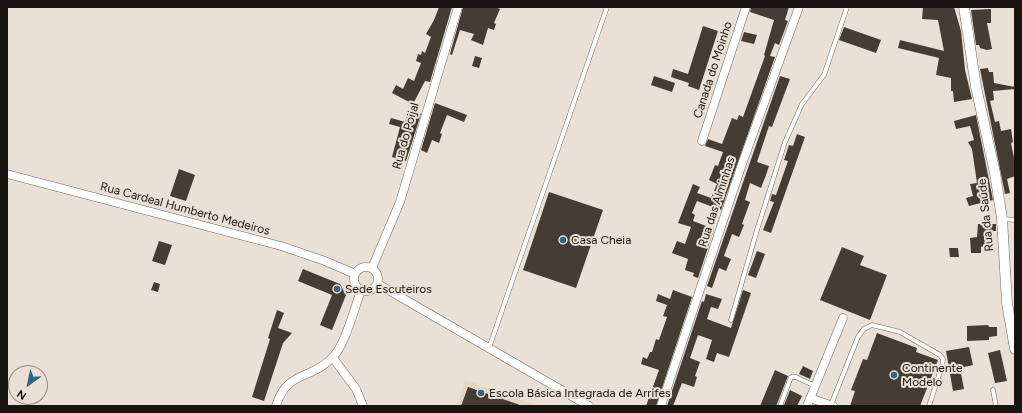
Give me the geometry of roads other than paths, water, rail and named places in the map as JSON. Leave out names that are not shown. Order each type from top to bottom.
[{"type":"street","name":"Rua do Poijal","points":[[372,268],[400,202],[458,7]]},
{"type":"street","name":"Canada do Moinho","points":[[702,141],[746,7]]},
{"type":"street","name":"Rua das Alminhas","points":[[662,406],[742,164],[799,7]]},
{"type":"street","name":"Rua da Saúde","points":[[964,7],[976,87],[995,173],[1002,219],[1007,303],[1015,349]]},
{"type":"street","name":"Rua Cardeal Humberto Medeiros","points":[[7,174],[281,246],[355,274]]},
{"type":"street","points":[[362,268],[372,268],[377,274],[378,284],[371,291],[361,291],[354,284],[355,274],[362,268]]},
{"type":"street","points":[[378,284],[589,406]]},
{"type":"street","points":[[276,406],[282,391],[294,378],[320,367],[333,358],[340,346],[361,291]]},
{"type":"street","points":[[807,406],[843,318]]},
{"type":"street","points":[[333,358],[356,390],[363,406]]},
{"type":"street","points":[[810,398],[832,406]]},
{"type":"lane","points":[[489,348],[607,7]]},
{"type":"lane","points":[[731,320],[765,202],[785,142],[802,104],[824,75],[847,7]]},
{"type":"lane","points":[[1002,219],[1015,220]]},
{"type":"lane","points":[[832,406],[858,337],[864,329],[872,325],[900,332],[940,355],[943,359],[929,406]]},
{"type":"lane","points":[[780,406],[791,378],[796,377],[815,386]]},
{"type":"lane","points":[[993,390],[996,406]]},
{"type":"place","name":"Casa Cheia","points":[[563,240]]},
{"type":"place","name":"Sede Escuteiros","points":[[337,289]]},
{"type":"place","name":"Continente Modelo","points":[[894,375]]},
{"type":"place","name":"Escola Básica Integrada de Arrifes","points":[[481,393]]}]
